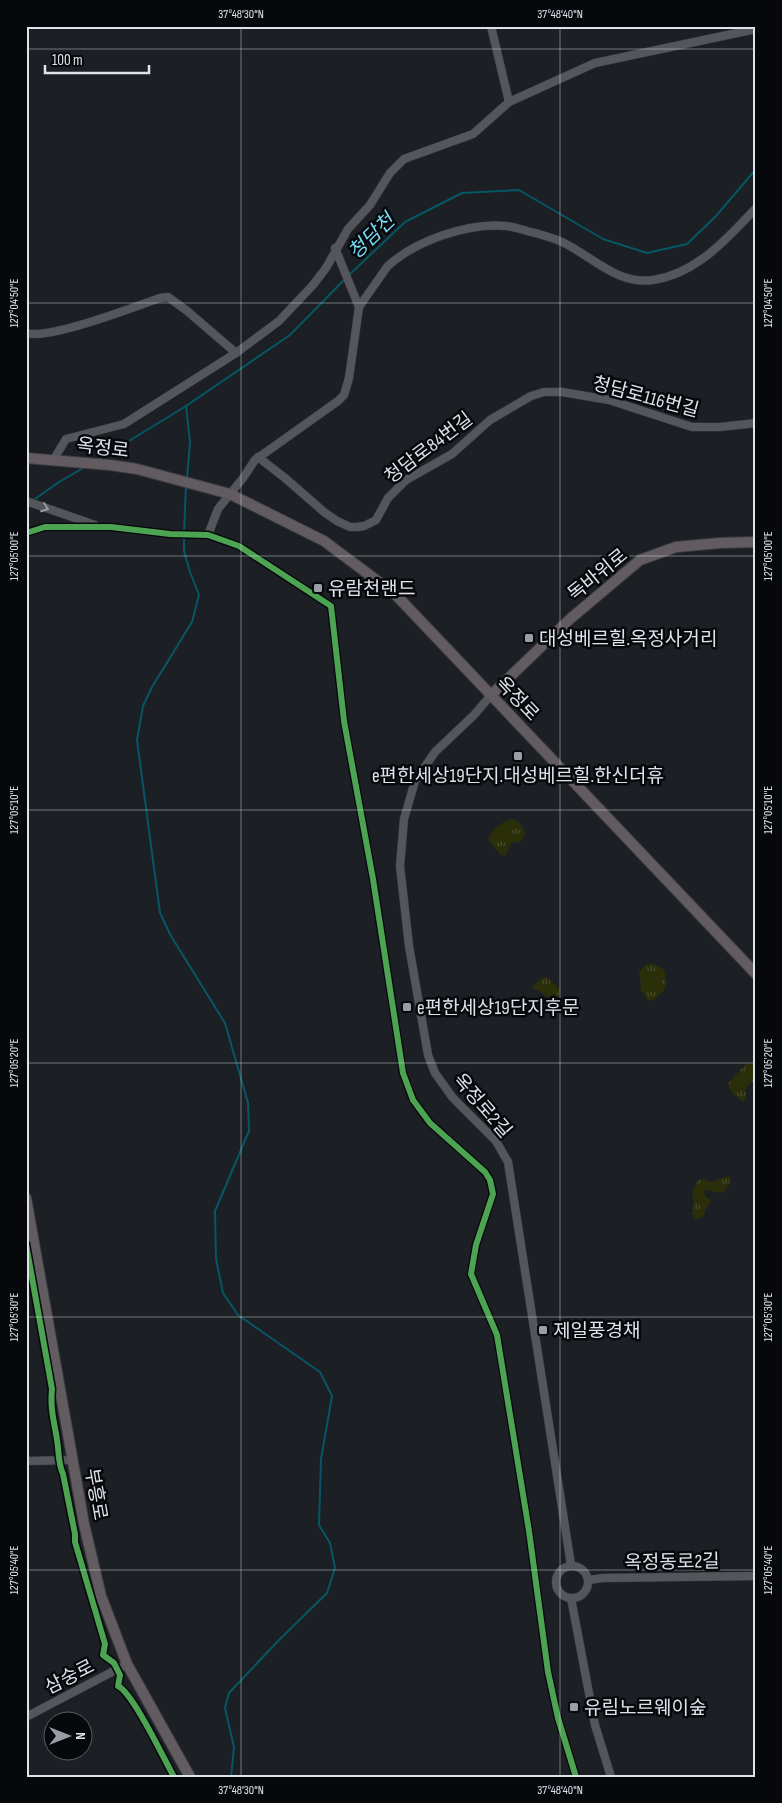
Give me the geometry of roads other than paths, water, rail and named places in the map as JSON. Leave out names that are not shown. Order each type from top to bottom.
[{"type":"main road","name":"옥정로","points":[[26,458],[110,465],[225,492],[324,541],[395,594],[756,974]]},
{"type":"main road","name":"독바위로","points":[[491,696],[570,619],[640,560],[676,547],[720,542],[756,542]]},
{"type":"main road","name":"부흥로","points":[[26,1198],[84,1524],[102,1596],[127,1664],[190,1777]]},
{"type":"street","points":[[491,26],[509,102]]},
{"type":"street","points":[[58,460],[66,439],[124,424],[236,352],[279,321],[301,299],[326,268],[348,229],[370,205],[396,165],[404,159],[473,134],[509,102],[595,63],[682,46],[743,29],[756,29]]},
{"type":"street","points":[[358,304],[393,261],[420,245],[459,230],[495,225],[526,231],[563,242],[619,276],[651,281],[668,277],[709,254],[727,239],[756,208]]},
{"type":"street","points":[[204,535],[225,492],[243,478],[249,467],[258,457],[344,395],[349,378],[358,304],[336,248]]},
{"type":"street","points":[[26,333],[41,334],[50,332],[168,297],[236,352]]},
{"type":"street","name":"청담로84번길","points":[[258,457],[330,516],[350,527],[364,526],[376,520],[388,498],[400,484],[452,454],[490,420],[531,396],[544,392],[557,392]]},
{"type":"street","name":"청담로116번길","points":[[557,392],[609,400],[692,427],[720,427],[756,423]]},
{"type":"street","points":[[26,501],[101,527]]},
{"type":"street","points":[[26,533],[45,527],[101,527],[170,534],[204,535],[239,546],[331,606],[344,721],[373,879],[404,1073],[413,1100],[430,1122],[485,1172],[490,1180],[493,1194],[476,1245],[472,1274],[496,1335],[529,1531],[548,1672],[558,1718],[576,1777]]},
{"type":"street","name":"옥정로2길","points":[[491,696],[435,752],[415,781],[404,819],[400,866],[409,946],[428,1055],[435,1073],[453,1098],[496,1141],[508,1162],[571,1565]]},
{"type":"street","points":[[26,1461],[73,1460]]},
{"type":"street","points":[[571,1565],[585,1571],[589,1580],[588,1586],[582,1595],[571,1598],[561,1594],[558,1590],[556,1579],[561,1570],[571,1565]]},
{"type":"street","name":"옥정동로2길","points":[[589,1580],[756,1576]]},
{"type":"street","points":[[571,1598],[596,1726],[611,1777]]},
{"type":"street","name":"삼숭로","points":[[26,1716],[127,1664]]},
{"type":"waterway","name":"청담천","points":[[348,276],[405,222],[462,193],[519,190],[603,239],[647,253],[687,244],[716,216],[756,169]]},
{"type":"waterway","name":"청담천","points":[[98,460],[186,406],[290,335],[345,279]]},
{"type":"waterway","points":[[186,406],[190,442],[187,478]]},
{"type":"waterway","name":"청담천","points":[[32,501],[85,467]]},
{"type":"waterway","points":[[184,533],[186,486]]},
{"type":"waterway","points":[[184,538],[184,551],[199,595],[192,622],[152,687],[143,706],[137,740],[160,913],[171,936],[225,1023],[248,1103],[249,1131],[215,1211],[216,1259],[223,1293],[238,1315],[320,1372],[332,1396],[321,1459],[319,1525],[330,1543],[335,1568],[327,1593],[229,1693],[225,1708],[234,1747],[231,1777]]},
{"type":"place","name":"유람천랜드","points":[[318,588]]},
{"type":"place","name":"대성베르힐.옥정사거리","points":[[529,638]]},
{"type":"place","name":"e편한세상19단지.대성베르힐.한신더휴","points":[[518,756]]},
{"type":"place","name":"e편한세상19단지후문","points":[[407,1007]]},
{"type":"place","name":"제일풍경채","points":[[543,1330]]},
{"type":"place","name":"유림노르웨이숲","points":[[574,1707]]}]
